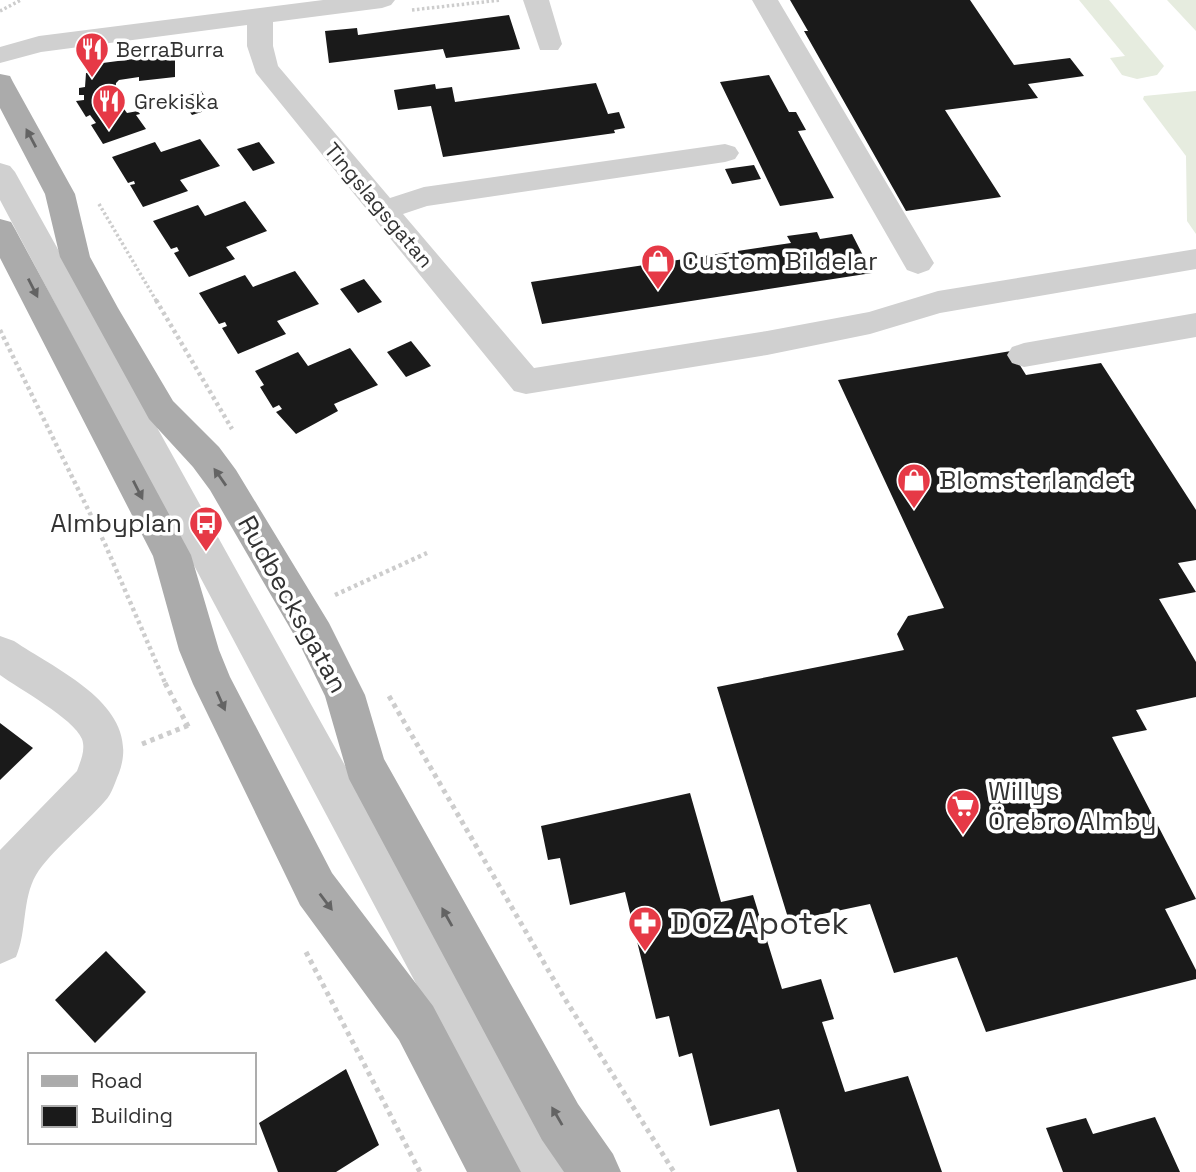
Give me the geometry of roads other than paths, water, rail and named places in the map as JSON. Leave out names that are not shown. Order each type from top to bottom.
[{"type":"main road","name":"Rudbecksgatan","points":[[0,82],[60,194],[75,257],[102,309],[161,410],[206,457],[223,480],[315,635],[345,695],[364,765],[560,1122],[595,1172]]},
{"type":"main road","points":[[0,229],[172,555],[198,650],[316,888],[416,1023],[495,1172]]},
{"type":"street","points":[[0,55],[39,44],[382,0]]},
{"type":"street","points":[[536,0],[549,44]]},
{"type":"street","points":[[765,0],[918,263]]},
{"type":"street","name":"Tingslagsgatan","points":[[260,16],[260,46],[265,67],[526,383],[870,323],[938,302],[1196,259]]},
{"type":"street","points":[[383,210],[424,197],[725,153]]},
{"type":"street","points":[[0,172],[476,1051],[545,1172]]},
{"type":"street","points":[[1024,355],[1196,326]]},
{"type":"street","points":[[0,653],[81,709],[102,732],[104,755],[93,784],[17,863],[2,914]]},
{"type":"place","name":"BerraBurra","points":[[92,79]]},
{"type":"place","name":"Grekiska","points":[[109,131]]},
{"type":"place","name":"Custom Bildelar","points":[[658,291]]},
{"type":"place","name":"Blomsterlandet","points":[[914,510]]},
{"type":"place","name":"Almbyplan","points":[[206,553]]},
{"type":"place","name":"Willys Örebro Almby","points":[[963,836]]},
{"type":"place","name":"DOZ Apotek","points":[[645,953]]}]
